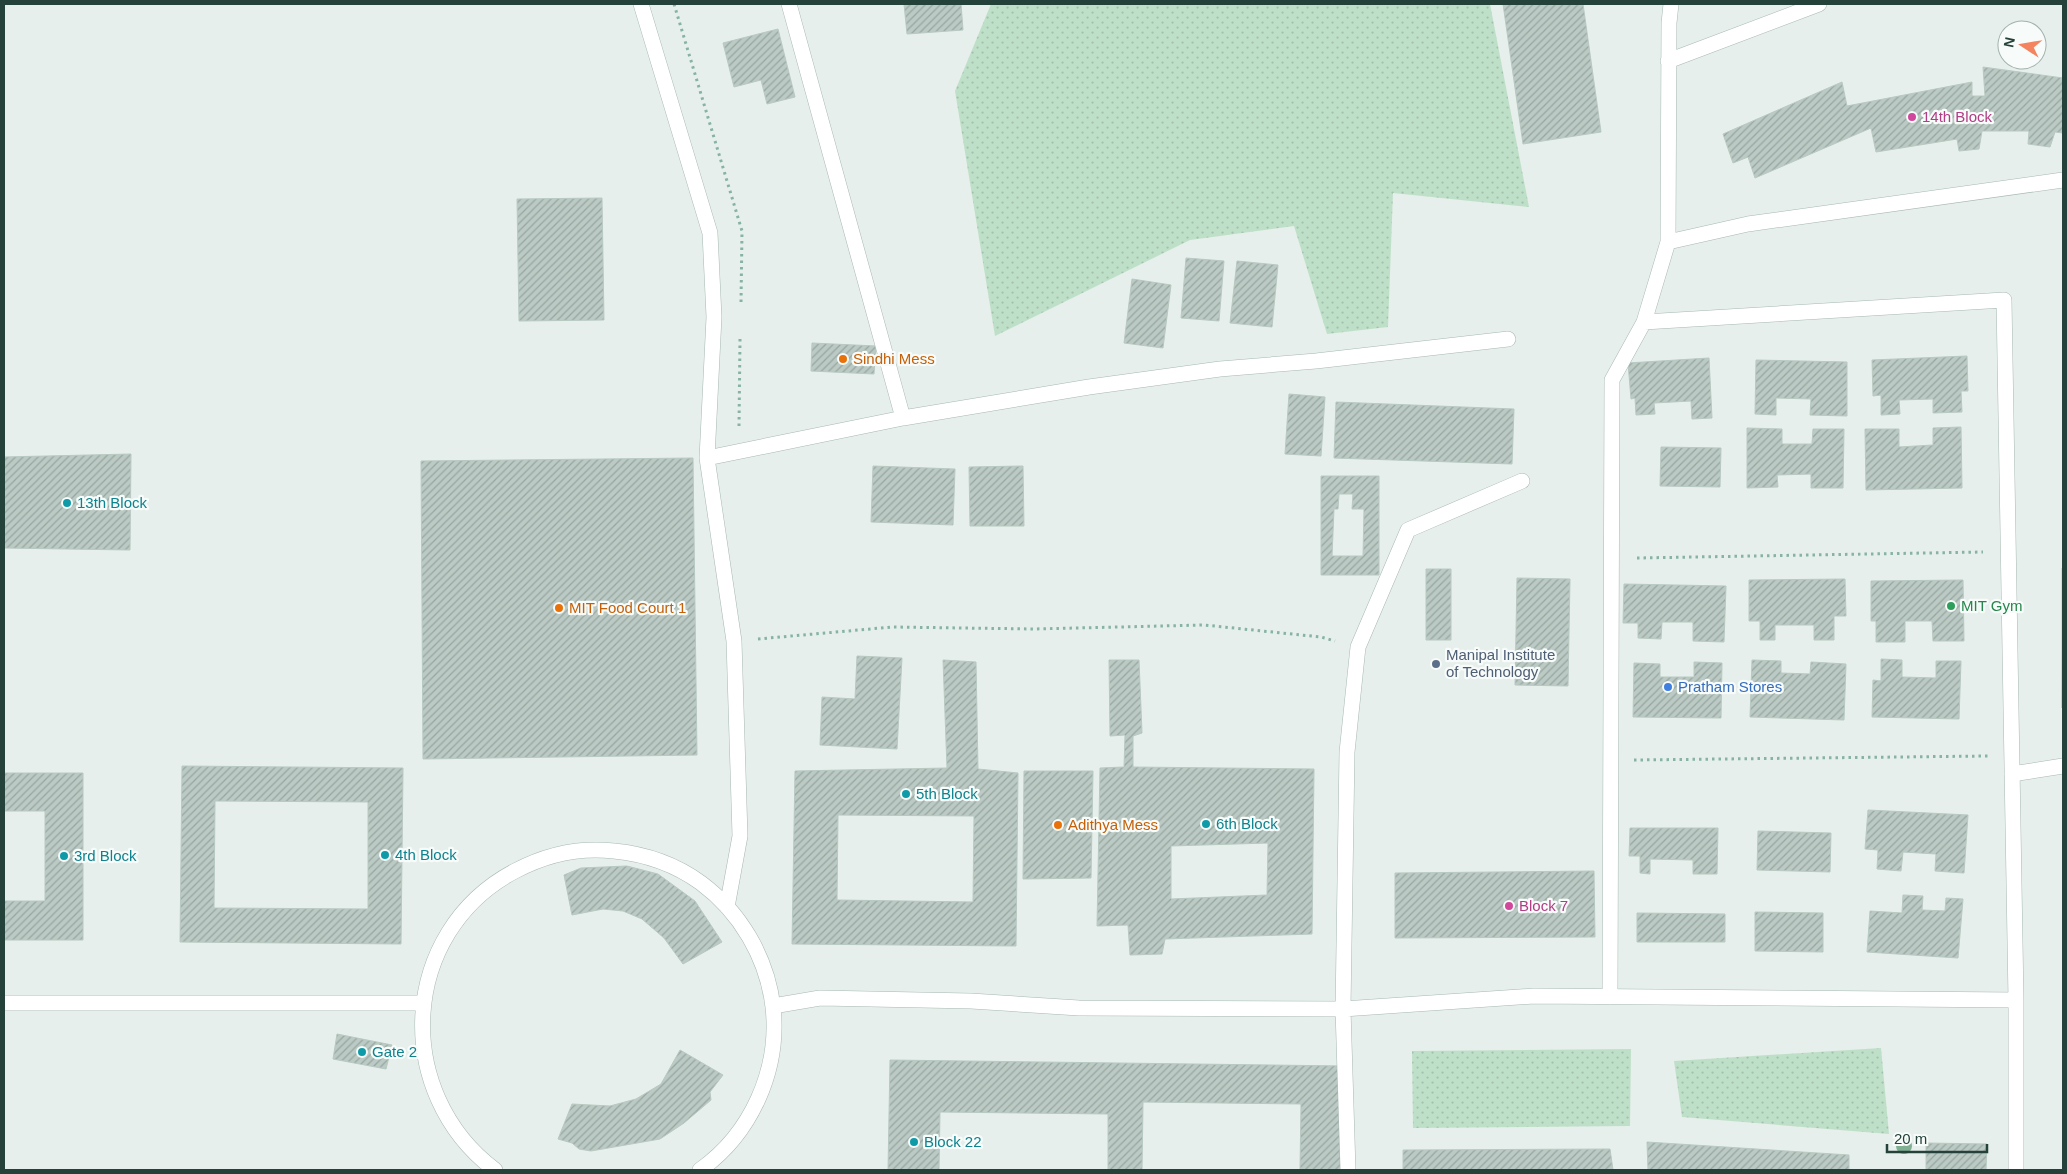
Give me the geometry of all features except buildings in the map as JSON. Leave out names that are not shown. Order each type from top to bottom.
[{"type":"street","points":[[641,4],[710,233],[714,317],[707,458],[734,641],[740,836],[727,907]]},
{"type":"street","points":[[789,4],[903,418]]},
{"type":"street","points":[[1610,996],[1612,380],[1644,322],[1668,242],[1668,23],[1671,4]]},
{"type":"street","points":[[1668,61],[1820,4]]},
{"type":"street","points":[[1668,242],[1748,224],[2063,180]]},
{"type":"street","points":[[1644,322],[2004,300],[2016,1000],[2016,1170]]},
{"type":"street","points":[[707,458],[903,418],[1089,387],[1220,369],[1316,361],[1508,339]]},
{"type":"street","points":[[1348,1170],[1343,1009],[1347,752],[1358,647],[1408,530],[1522,481]]},
{"type":"street","points":[[2012,774],[2063,766]]},
{"type":"street","points":[[495,1170],[483,1161],[450,1123],[436,1096],[429,1077],[423,1048],[422,1027],[429,977],[438,954],[450,932],[468,908],[506,875],[543,859],[564,853],[592,850],[642,855],[688,874],[710,890],[727,907],[746,931],[760,957],[767,976],[773,1006],[774,1026],[767,1076],[756,1104],[734,1138],[713,1160],[700,1170]]},
{"type":"street","points":[[773,1006],[820,998],[971,1001],[1079,1008],[1343,1009],[1534,996],[2016,1000]]},
{"type":"street","points":[[4,1003],[424,1003]]},
{"type":"path","points":[[1612,558],[2008,552]]},
{"type":"path","points":[[734,641],[892,627],[1034,629],[1204,625],[1321,637],[1358,647]]},
{"type":"path","points":[[1611,760],[2012,756]]},
{"type":"green space","points":[[991,4],[1490,4],[1529,207],[1393,193],[1388,327],[1327,334],[1294,226],[1190,240],[995,336],[955,91]]},
{"type":"green space","points":[[2062,385],[2063,385],[2062,568]]},
{"type":"green space","points":[[1881,1048],[1889,1134],[1682,1117],[1674,1061]]},
{"type":"green space","points":[[1631,1049],[1630,1126],[1413,1128],[1412,1051]]},
{"type":"place","name":"14th Block","points":[[1912,117]]},
{"type":"place","name":"Sindhi Mess","points":[[843,359]]},
{"type":"place","name":"13th Block","points":[[67,503]]},
{"type":"place","name":"MIT Gym","points":[[1951,606]]},
{"type":"place","name":"MIT Food Court 1","points":[[559,608]]},
{"type":"place","name":"Manipal Institute of Technology","points":[[1436,664]]},
{"type":"place","name":"Pratham Stores","points":[[1668,687]]},
{"type":"place","name":"5th Block","points":[[906,794]]},
{"type":"place","name":"6th Block","points":[[1206,824]]},
{"type":"place","name":"Adithya Mess","points":[[1058,825]]},
{"type":"place","name":"4th Block","points":[[385,855]]},
{"type":"place","name":"3rd Block","points":[[64,856]]},
{"type":"place","name":"Block 7","points":[[1509,906]]},
{"type":"place","name":"Gate 2","points":[[362,1052]]},
{"type":"place","name":"Block 22","points":[[914,1142]]}]
